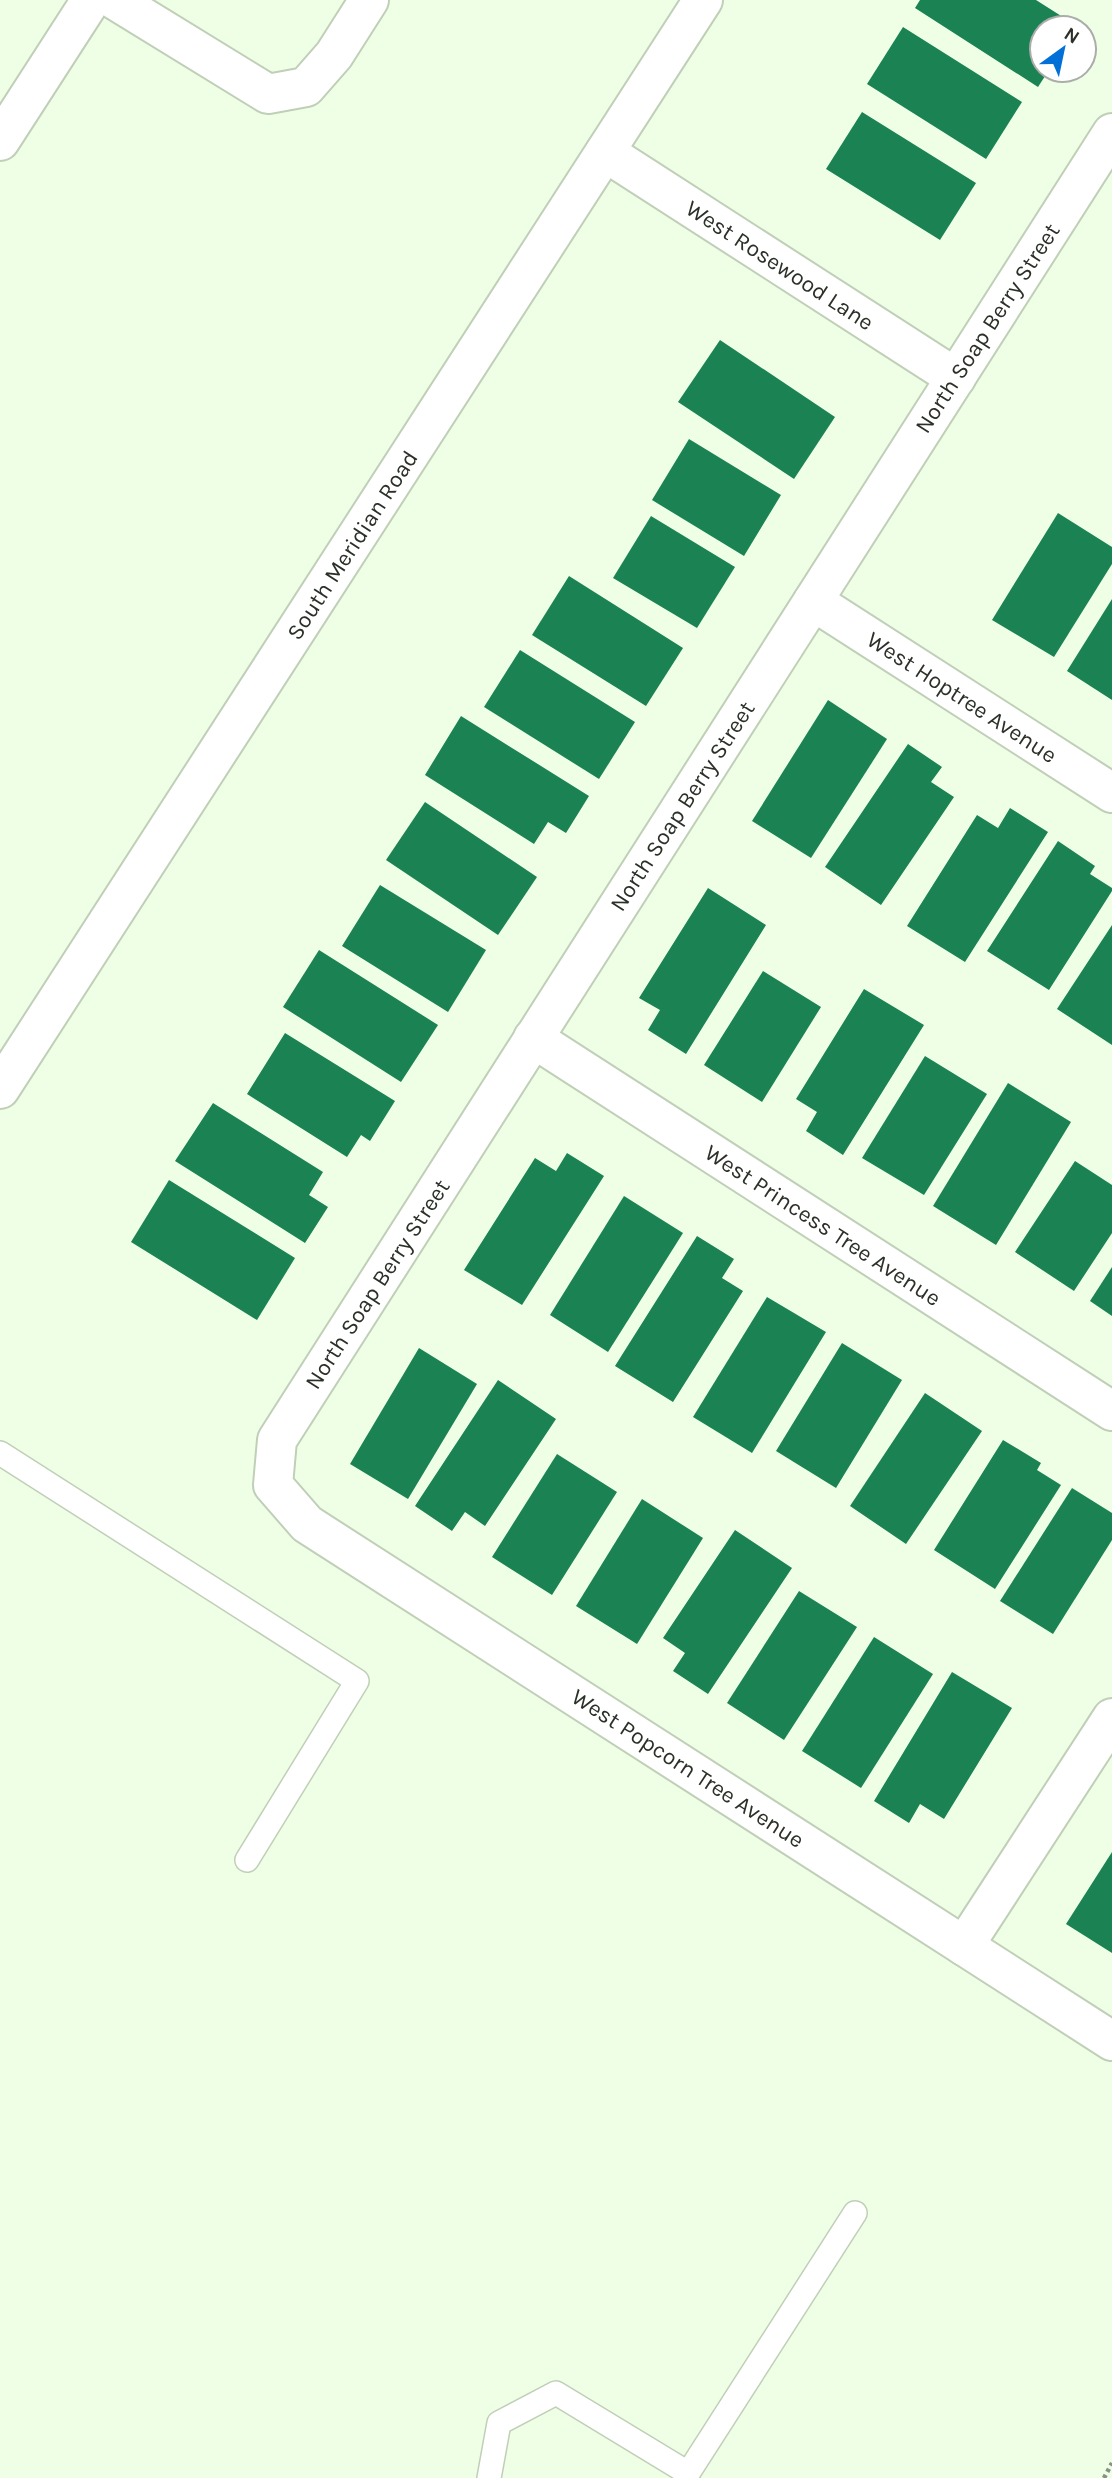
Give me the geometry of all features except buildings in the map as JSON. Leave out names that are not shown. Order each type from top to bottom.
[{"type":"street","points":[[0,141],[91,0]]},
{"type":"street","points":[[115,0],[268,94],[306,87],[334,55],[369,0]]},
{"type":"street","name":"South Meridian Road","points":[[0,1089],[703,0]]},
{"type":"street","name":"North Soap Berry Street","points":[[273,1485],[277,1440],[956,378],[1108,148]]},
{"type":"street","name":"West Rosewood Lane","points":[[605,152],[956,378]]},
{"type":"street","name":"West Hoptree Avenue","points":[[813,601],[1112,793]]},
{"type":"street","name":"West Princess Tree Avenue","points":[[533,1038],[1112,1411]]},
{"type":"street","name":"West Popcorn Tree Avenue","points":[[273,1485],[307,1524],[1112,2041]]},
{"type":"street","points":[[964,1946],[1112,1718]]},
{"type":"lane","points":[[0,1453],[357,1681],[247,1860]]},
{"type":"lane","points":[[489,2478],[499,2423],[556,2393],[686,2476],[855,2213]]},
{"type":"path","points":[[1104,2478],[1112,2463]]}]
